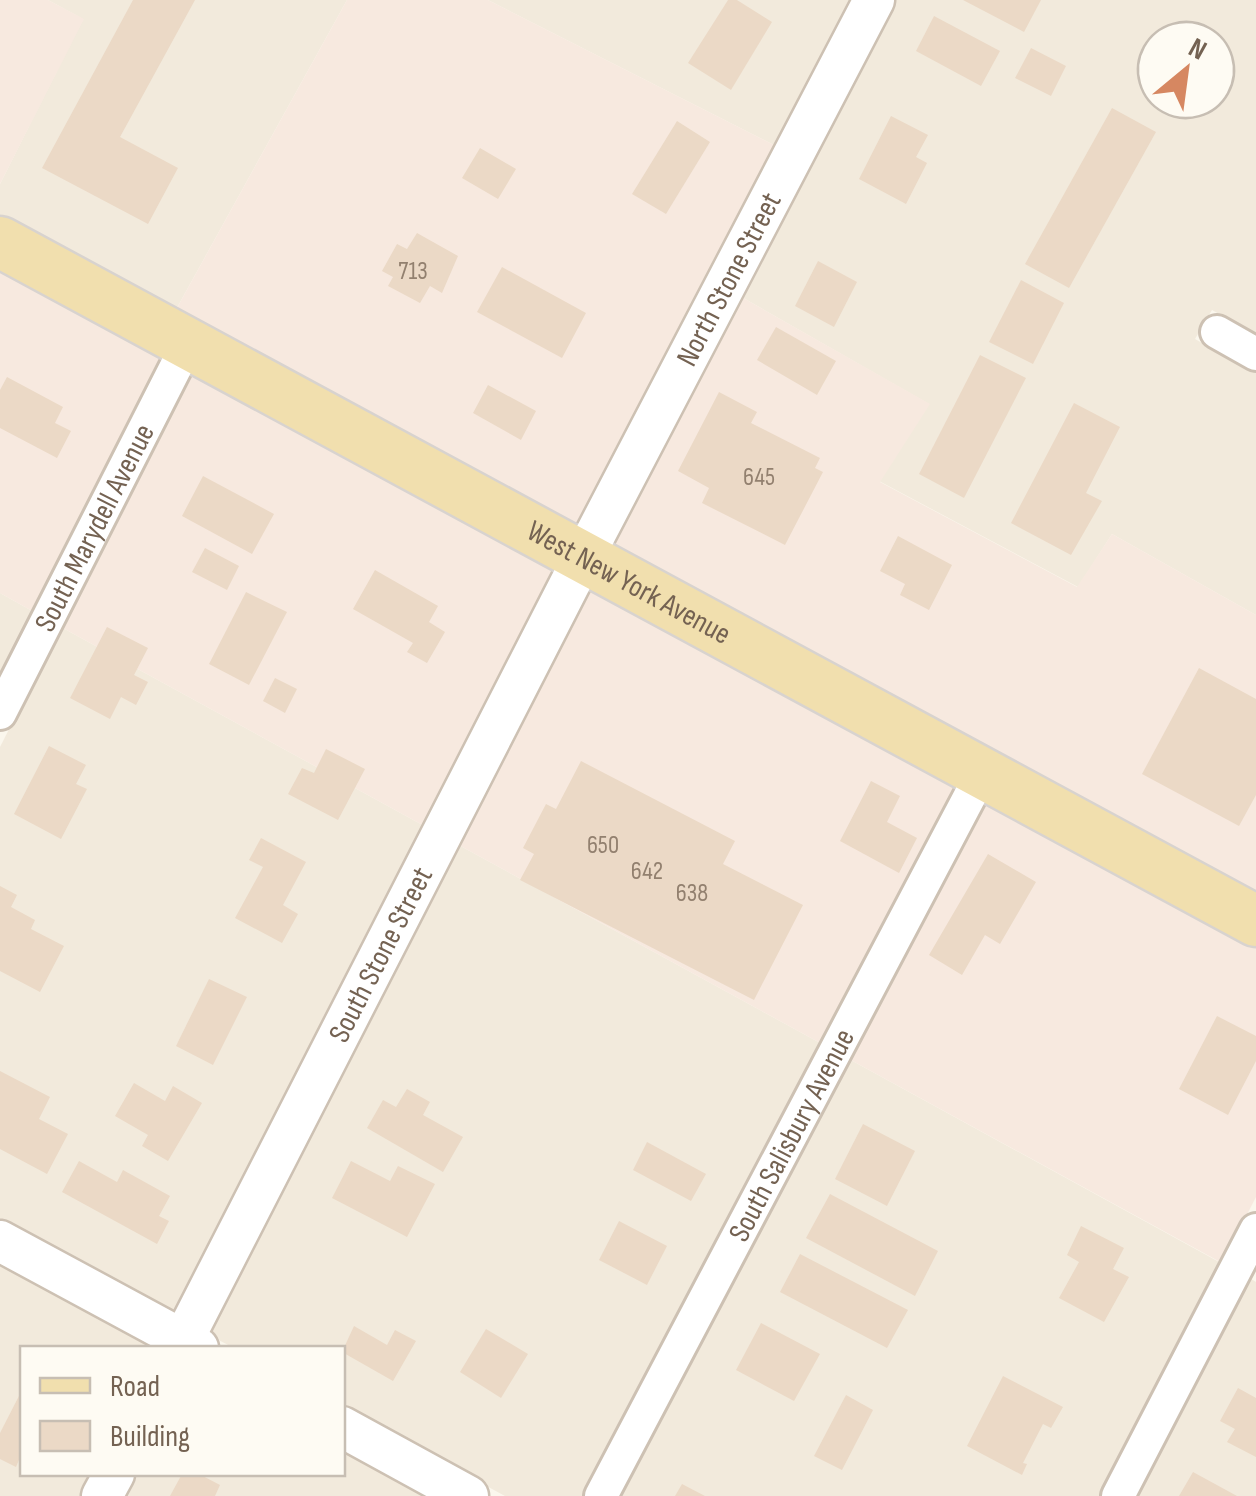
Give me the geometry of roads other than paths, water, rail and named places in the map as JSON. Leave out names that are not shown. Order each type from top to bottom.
[{"type":"main road","name":"West New York Avenue","points":[[0,242],[1256,922]]},
{"type":"street","name":"North Stone Street","points":[[583,558],[874,0]]},
{"type":"street","points":[[1217,332],[1256,354]]},
{"type":"street","name":"South Marydell Avenue","points":[[0,713],[188,343]]},
{"type":"street","name":"South Stone Street","points":[[187,1346],[583,558]]},
{"type":"street","name":"South Salisbury Avenue","points":[[600,1496],[982,773]]},
{"type":"street","points":[[1118,1496],[1256,1230]]},
{"type":"street","points":[[0,1241],[187,1346]]},
{"type":"street","points":[[345,1430],[468,1496]]}]
